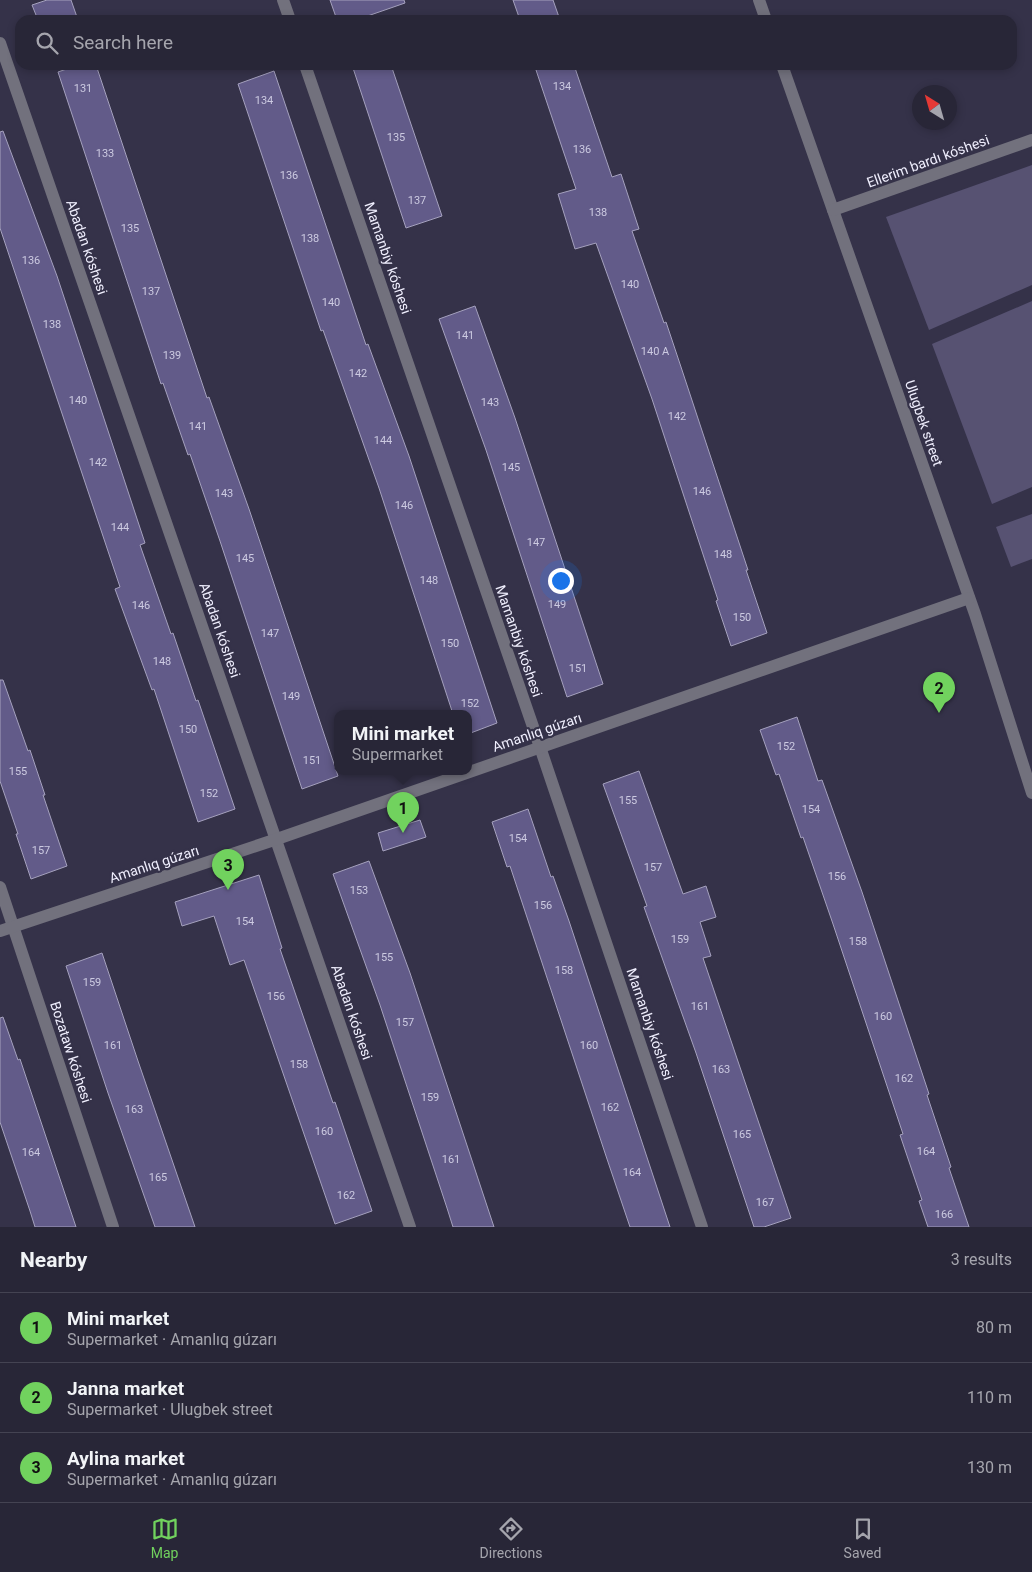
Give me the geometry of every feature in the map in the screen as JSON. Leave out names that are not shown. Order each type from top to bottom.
[{"type":"street","points":[[283,0],[288,15]]},
{"type":"street","points":[[759,0],[764,15]]},
{"type":"street","name":"Abadan kóshesi","points":[[0,43],[410,1227]]},
{"type":"street","name":"Mamanbiy kóshesi","points":[[307,70],[540,747],[702,1227]]},
{"type":"street","name":"Ulugbek street","points":[[784,70],[969,598],[1032,793]]},
{"type":"street","name":"Ellerim bardı kóshesi","points":[[833,210],[1032,140]]},
{"type":"street","name":"Amanlıq gúzarı","points":[[472,771],[969,598]]},
{"type":"street","name":"Amanlıq gúzarı","points":[[0,932],[460,775]]},
{"type":"street","name":"Bozataw kóshesi","points":[[0,887],[113,1227]]},
{"type":"shaded area","points":[[1032,165],[1032,285],[929,330],[886,217]]},
{"type":"shaded area","points":[[1032,301],[1032,487],[992,504],[932,344]]},
{"type":"shaded area","points":[[1032,514],[1032,559],[1011,567],[996,527]]},
{"type":"building","points":[[47,0],[71,0],[76,15],[36,15],[32,5]]},
{"type":"building","points":[[330,0],[404,0],[405,3],[370,15],[335,15]]},
{"type":"building","points":[[513,0],[553,0],[558,15],[518,15]]},
{"type":"building","points":[[64,70],[98,70],[207,398],[209,397],[249,509],[334,764],[334,775],[338,776],[302,789],[190,454],[188,455],[163,383],[161,384],[58,72]]},
{"type":"building","points":[[354,70],[393,70],[442,216],[406,228]]},
{"type":"building","points":[[536,70],[576,70],[612,177],[621,174],[639,229],[632,231],[664,323],[666,322],[767,633],[731,646],[716,601],[718,600],[652,399],[596,243],[575,249],[558,194],[576,189]]},
{"type":"building","points":[[274,71],[366,345],[368,344],[409,456],[497,723],[472,732],[472,710],[452,710],[379,488],[323,330],[321,331],[238,84]]},
{"type":"building","points":[[3,131],[57,276],[145,543],[140,545],[196,701],[198,700],[235,809],[198,822],[154,689],[152,690],[115,589],[120,587],[0,228],[0,132]]},
{"type":"building","points":[[475,306],[515,418],[603,684],[567,697],[486,450],[439,319]]},
{"type":"building","points":[[0,680],[3,680],[28,751],[30,750],[67,866],[31,879],[0,781]]},
{"type":"building","points":[[797,717],[818,781],[822,780],[862,892],[929,1094],[927,1095],[969,1227],[928,1227],[919,1201],[922,1200],[900,1135],[903,1134],[833,924],[803,837],[801,838],[779,774],[776,775],[760,730]]},
{"type":"building","points":[[639,771],[683,894],[706,886],[716,917],[700,922],[711,956],[703,958],[791,1218],[764,1227],[754,1227],[696,1053],[644,907],[647,906],[603,784]]},
{"type":"building","points":[[528,809],[551,877],[553,876],[569,921],[670,1227],[630,1227],[510,866],[507,867],[492,822]]},
{"type":"building","points":[[420,820],[426,837],[383,851],[378,833]]},
{"type":"building","points":[[369,861],[410,973],[494,1227],[453,1227],[380,1005],[333,874]]},
{"type":"building","points":[[259,875],[282,948],[280,949],[372,1211],[335,1224],[244,960],[230,965],[214,916],[182,926],[175,902]]},
{"type":"building","points":[[102,953],[195,1227],[155,1227],[108,1093],[66,966]]},
{"type":"building","points":[[3,1017],[18,1060],[20,1059],[76,1227],[35,1227],[0,1122],[0,1018]]},
{"type":"place","name":"Janna market","points":[[939,713]]},
{"type":"place","name":"Mini market","points":[[403,833]]},
{"type":"place","name":"Aylina market","points":[[228,890]]}]
